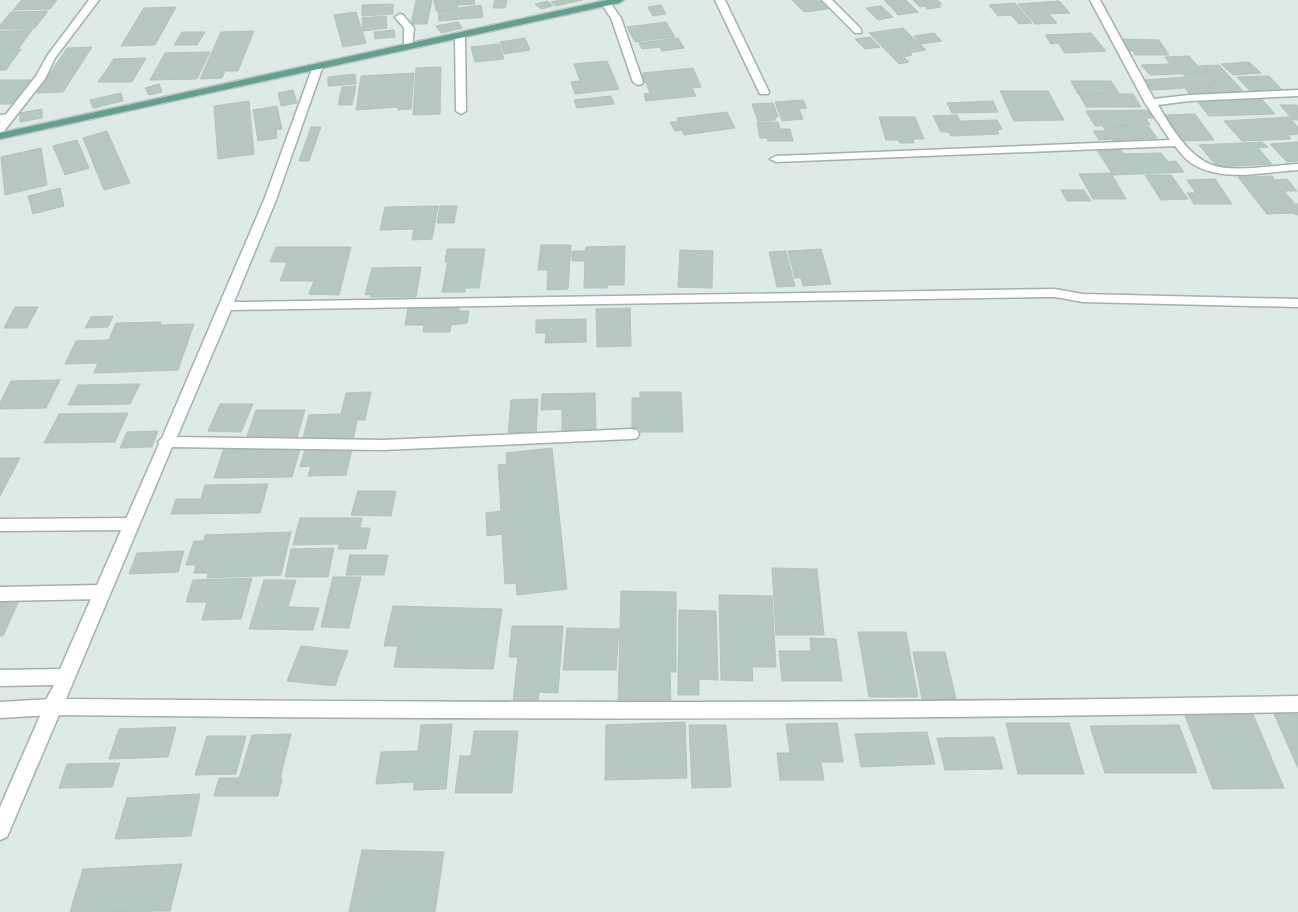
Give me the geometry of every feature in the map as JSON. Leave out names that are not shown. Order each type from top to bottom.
[{"type":"main road","points":[[0,136],[202,89],[460,36],[605,1],[619,0]]},
{"type":"street","points":[[0,128],[4,117],[41,77],[50,58],[94,0]]},
{"type":"street","points":[[720,0],[764,92]]},
{"type":"street","points":[[827,0],[858,32]]},
{"type":"street","points":[[1095,0],[1150,103],[1178,143],[1200,164],[1209,168],[1227,170],[1298,167]]},
{"type":"street","points":[[605,1],[616,18],[638,82]]},
{"type":"street","points":[[400,17],[409,28],[409,46]]},
{"type":"street","points":[[460,36],[460,111]]},
{"type":"street","points":[[0,830],[165,442],[226,306],[270,200],[318,66]]},
{"type":"street","points":[[1150,103],[1189,98],[1298,93]]},
{"type":"street","points":[[776,159],[1178,143]]},
{"type":"street","points":[[226,306],[1042,293],[1056,293],[1083,298],[1298,302]]},
{"type":"street","points":[[165,442],[383,445],[632,434]]},
{"type":"street","points":[[0,525],[131,524]]},
{"type":"street","points":[[0,594],[101,592]]},
{"type":"street","points":[[0,678],[64,678]]},
{"type":"street","points":[[0,710],[51,707],[349,711],[1019,710],[1298,704]]},
{"type":"building","points":[[22,0],[57,0],[50,9],[13,10]]},
{"type":"building","points":[[416,0],[432,0],[427,24],[411,24]]},
{"type":"building","points":[[434,0],[456,0],[458,9],[436,11]]},
{"type":"building","points":[[457,0],[474,0],[475,4],[458,5]]},
{"type":"building","points":[[495,0],[507,0],[505,8],[493,8]]},
{"type":"building","points":[[583,0],[556,6],[551,2]]},
{"type":"building","points":[[792,0],[819,0],[828,9],[804,12]]},
{"type":"building","points":[[884,0],[906,0],[909,3],[890,6]]},
{"type":"building","points":[[913,0],[937,0],[942,4],[938,4],[941,7],[927,9],[925,6],[920,7]]},
{"type":"building","points":[[548,1],[553,6],[541,9],[535,4]]},
{"type":"building","points":[[1059,1],[1070,13],[1049,14],[1057,23],[1035,24],[1018,4]]},
{"type":"building","points":[[1015,3],[1032,23],[1019,24],[1011,15],[998,16],[989,5]]},
{"type":"building","points":[[393,4],[393,14],[362,16],[362,5]]},
{"type":"building","points":[[910,4],[918,12],[898,15],[891,7]]},
{"type":"building","points":[[481,5],[483,17],[439,21],[438,11]]},
{"type":"building","points":[[661,5],[666,14],[653,16],[648,7]]},
{"type":"building","points":[[881,6],[893,17],[878,20],[866,8]]},
{"type":"building","points":[[176,7],[155,45],[121,46],[144,8]]},
{"type":"building","points":[[48,11],[34,29],[0,29],[0,25],[11,12]]},
{"type":"building","points":[[356,12],[366,43],[343,47],[334,15]]},
{"type":"building","points":[[386,16],[387,28],[363,31],[362,18]]},
{"type":"building","points":[[458,22],[463,28],[441,33],[436,26]]},
{"type":"building","points":[[666,22],[675,37],[635,42],[627,27]]},
{"type":"building","points":[[903,28],[926,50],[909,53],[912,55],[904,57],[909,62],[899,64],[869,33]]},
{"type":"building","points":[[32,30],[19,48],[0,49],[0,31]]},
{"type":"building","points":[[394,30],[395,37],[375,39],[374,32]]},
{"type":"building","points":[[254,31],[238,71],[225,71],[222,78],[200,79],[221,32]]},
{"type":"building","points":[[182,32],[205,32],[197,45],[174,45]]},
{"type":"building","points":[[934,33],[942,41],[921,44],[914,36]]},
{"type":"building","points":[[1091,33],[1106,51],[1065,53],[1058,43],[1051,44],[1045,35]]},
{"type":"building","points":[[870,37],[880,47],[865,49],[855,39]]},
{"type":"building","points":[[525,38],[530,50],[504,54],[500,42]]},
{"type":"building","points":[[678,38],[684,48],[662,51],[660,47],[642,49],[639,43]]},
{"type":"building","points":[[1122,39],[1159,40],[1169,55],[1135,55],[1133,51],[1129,51]]},
{"type":"building","points":[[499,44],[504,59],[475,62],[471,47]]},
{"type":"building","points":[[92,47],[63,92],[37,93],[67,48]]},
{"type":"building","points":[[21,49],[6,70],[0,70],[0,50]]},
{"type":"building","points":[[210,52],[197,79],[150,80],[165,53]]},
{"type":"building","points":[[1189,56],[1204,73],[1150,75],[1141,65],[1170,64],[1165,57]]},
{"type":"building","points":[[146,58],[132,82],[98,82],[114,59]]},
{"type":"building","points":[[607,61],[619,89],[575,94],[571,82],[580,81],[574,64]]},
{"type":"building","points":[[1249,62],[1261,73],[1233,75],[1221,64]]},
{"type":"building","points":[[1219,65],[1245,93],[1225,94],[1199,66]]},
{"type":"building","points":[[441,67],[440,114],[413,115],[416,68]]},
{"type":"building","points":[[693,68],[701,87],[692,88],[696,96],[646,101],[644,94],[650,93],[646,82],[643,82],[640,75],[644,75],[643,73]]},
{"type":"building","points":[[414,73],[411,109],[398,110],[398,107],[356,110],[361,76]]},
{"type":"building","points":[[1205,73],[1217,86],[1152,90],[1143,80],[1186,77],[1183,74]]},
{"type":"building","points":[[355,74],[356,84],[328,86],[328,77]]},
{"type":"building","points":[[1269,76],[1284,92],[1252,93],[1237,77]]},
{"type":"building","points":[[0,80],[32,80],[15,104],[0,104]]},
{"type":"building","points":[[1071,81],[1111,81],[1119,93],[1078,94]]},
{"type":"building","points":[[159,84],[162,92],[149,95],[145,88]]},
{"type":"building","points":[[356,86],[352,105],[338,105],[342,87]]},
{"type":"building","points":[[1218,87],[1224,95],[1192,96],[1185,89]]},
{"type":"building","points":[[293,90],[297,103],[281,106],[278,93]]},
{"type":"building","points":[[1000,91],[1048,91],[1064,120],[1014,121]]},
{"type":"building","points":[[121,93],[123,101],[93,108],[90,100]]},
{"type":"building","points":[[1079,94],[1133,94],[1141,107],[1086,107]]},
{"type":"building","points":[[611,96],[614,104],[577,108],[574,100]]},
{"type":"building","points":[[1260,97],[1275,114],[1209,116],[1197,101]]},
{"type":"building","points":[[803,100],[807,108],[799,109],[803,119],[782,121],[775,102]]},
{"type":"building","points":[[249,101],[254,154],[218,159],[214,106]]},
{"type":"building","points":[[993,101],[998,112],[952,113],[947,103]]},
{"type":"building","points":[[773,103],[778,117],[775,117],[776,120],[758,121],[752,104]]},
{"type":"building","points":[[1280,105],[1297,105],[1298,120],[1293,120]]},
{"type":"building","points":[[277,106],[282,129],[276,130],[277,138],[258,141],[253,110]]},
{"type":"building","points":[[42,109],[42,118],[20,122],[20,113]]},
{"type":"building","points":[[1149,110],[1155,118],[1146,118],[1150,125],[1095,126],[1086,111]]},
{"type":"building","points":[[727,112],[735,128],[684,135],[682,130],[675,131],[670,122],[678,122],[677,118]]},
{"type":"building","points":[[1195,114],[1214,140],[1182,141],[1165,115]]},
{"type":"building","points":[[957,115],[960,121],[997,120],[1002,129],[997,130],[999,134],[951,136],[949,132],[941,132],[933,116]]},
{"type":"building","points":[[879,117],[915,117],[924,139],[913,139],[914,143],[886,140]]},
{"type":"building","points":[[1289,117],[1298,127],[1298,134],[1288,135],[1291,139],[1242,141],[1224,121]]},
{"type":"building","points":[[757,122],[778,122],[780,129],[790,129],[793,141],[768,141],[767,138],[760,138]]},
{"type":"building","points":[[311,127],[321,127],[309,161],[299,161]]},
{"type":"building","points":[[1103,127],[1149,127],[1157,138],[1099,140],[1093,131],[1106,131]]},
{"type":"building","points":[[107,131],[130,183],[104,190],[83,138]]},
{"type":"building","points":[[77,140],[89,168],[65,175],[53,146]]},
{"type":"building","points":[[1262,142],[1268,147],[1258,148],[1272,164],[1217,167],[1199,145]]},
{"type":"building","points":[[1298,142],[1298,161],[1287,162],[1270,144]]},
{"type":"building","points":[[41,148],[47,185],[5,195],[1,157]]},
{"type":"building","points":[[1120,149],[1124,154],[1161,153],[1168,162],[1176,161],[1184,172],[1113,175],[1097,150]]},
{"type":"building","points":[[1111,173],[1126,199],[1093,199],[1079,174]]},
{"type":"building","points":[[1145,175],[1171,175],[1188,199],[1161,200]]},
{"type":"building","points":[[1272,176],[1275,180],[1287,179],[1297,191],[1284,191],[1295,204],[1298,204],[1298,215],[1292,213],[1267,214],[1238,177]]},
{"type":"building","points":[[1215,179],[1232,204],[1194,204],[1187,193],[1196,193],[1187,180]]},
{"type":"building","points":[[60,188],[64,206],[33,214],[28,196]]},
{"type":"building","points":[[1061,190],[1084,190],[1091,201],[1067,201]]},
{"type":"building","points":[[438,206],[432,239],[412,240],[414,229],[380,230],[385,207]]},
{"type":"building","points":[[440,206],[457,206],[454,223],[437,223]]},
{"type":"building","points":[[541,245],[571,245],[568,289],[547,290],[548,270],[538,270]]},
{"type":"building","points":[[625,246],[624,285],[608,285],[607,288],[584,288],[585,261],[572,261],[572,251],[585,251],[586,247]]},
{"type":"building","points":[[276,247],[351,247],[339,295],[309,294],[314,281],[280,281],[287,262],[270,262]]},
{"type":"building","points":[[447,249],[485,249],[479,288],[465,288],[465,292],[442,292],[448,261],[445,262]]},
{"type":"building","points":[[821,249],[831,284],[803,286],[801,278],[795,278],[788,251]]},
{"type":"building","points":[[680,250],[713,251],[712,288],[678,287]]},
{"type":"building","points":[[786,251],[795,286],[777,287],[769,252]]},
{"type":"building","points":[[421,267],[416,297],[370,297],[371,294],[365,295],[372,268]]},
{"type":"building","points":[[15,307],[38,307],[27,328],[4,328]]},
{"type":"building","points":[[408,308],[459,308],[459,311],[469,311],[467,323],[451,325],[450,332],[423,332],[424,325],[405,325]]},
{"type":"building","points":[[630,308],[631,346],[597,347],[596,309]]},
{"type":"building","points":[[113,316],[108,327],[85,328],[91,317]]},
{"type":"building","points":[[586,319],[586,342],[545,343],[546,333],[536,333],[536,320]]},
{"type":"building","points":[[161,322],[160,325],[194,324],[178,370],[94,373],[98,363],[65,364],[76,341],[109,340],[116,323]]},
{"type":"building","points":[[60,380],[46,408],[0,409],[0,403],[11,381]]},
{"type":"building","points":[[140,384],[130,404],[68,405],[78,385]]},
{"type":"building","points":[[371,392],[365,420],[357,420],[353,441],[302,442],[309,415],[341,414],[346,393]]},
{"type":"building","points":[[640,392],[681,392],[683,432],[640,432],[640,428],[632,428],[632,398],[640,398]]},
{"type":"building","points":[[595,393],[596,430],[581,431],[581,434],[562,434],[562,409],[541,410],[542,394]]},
{"type":"building","points":[[538,399],[536,435],[508,435],[511,400]]},
{"type":"building","points":[[220,404],[253,404],[241,432],[208,431]]},
{"type":"building","points":[[256,410],[305,410],[296,441],[245,442]]},
{"type":"building","points":[[128,413],[115,442],[44,443],[59,414]]},
{"type":"building","points":[[158,431],[152,447],[120,448],[127,432]]},
{"type":"building","points":[[301,446],[292,477],[214,478],[224,448]]},
{"type":"building","points":[[552,448],[567,589],[517,595],[516,583],[505,584],[502,534],[487,536],[486,513],[501,511],[498,465],[507,464],[506,453]]},
{"type":"building","points":[[305,449],[352,449],[346,475],[308,476],[311,466],[300,467]]},
{"type":"building","points":[[0,458],[20,458],[0,496]]},
{"type":"building","points":[[268,484],[260,513],[171,514],[176,499],[201,499],[205,485]]},
{"type":"building","points":[[358,491],[396,491],[391,516],[351,515]]},
{"type":"building","points":[[300,518],[362,518],[360,528],[370,528],[366,549],[338,549],[339,544],[293,545]]},
{"type":"building","points":[[291,532],[281,575],[207,578],[208,573],[194,573],[196,565],[186,565],[194,541],[204,541],[205,535]]},
{"type":"building","points":[[334,548],[328,577],[285,577],[291,549]]},
{"type":"building","points":[[184,551],[178,572],[129,574],[137,553]]},
{"type":"building","points":[[350,555],[388,555],[384,575],[346,575]]},
{"type":"building","points":[[772,568],[817,569],[824,635],[776,635]]},
{"type":"building","points":[[333,577],[361,577],[349,628],[321,627]]},
{"type":"building","points":[[252,578],[241,619],[202,620],[207,602],[186,602],[193,580]]},
{"type":"building","points":[[264,580],[296,580],[288,607],[319,608],[313,630],[249,629]]},
{"type":"building","points":[[621,591],[676,592],[676,672],[670,672],[671,705],[618,704]]},
{"type":"building","points":[[719,595],[772,596],[776,667],[752,667],[753,681],[721,680]]},
{"type":"building","points":[[0,598],[20,598],[3,636],[0,636]]},
{"type":"building","points":[[393,606],[502,609],[493,669],[394,667],[398,646],[384,646]]},
{"type":"building","points":[[679,610],[716,611],[718,680],[699,679],[699,695],[678,695]]},
{"type":"building","points":[[512,626],[563,626],[558,693],[539,692],[538,701],[513,701],[518,657],[509,657]]},
{"type":"building","points":[[567,628],[619,629],[616,670],[563,670]]},
{"type":"building","points":[[858,632],[906,632],[918,697],[869,697]]},
{"type":"building","points":[[810,638],[836,639],[842,681],[782,681],[779,651],[811,651]]},
{"type":"building","points":[[301,646],[348,651],[335,686],[287,681]]},
{"type":"building","points":[[913,652],[945,652],[956,699],[922,699]]},
{"type":"building","points":[[1252,712],[1284,788],[1213,789],[1184,713]]},
{"type":"building","points":[[1274,714],[1298,714],[1298,768]]},
{"type":"building","points":[[685,722],[687,778],[605,780],[606,725]]},
{"type":"building","points":[[837,723],[843,762],[821,762],[824,780],[780,780],[777,753],[790,753],[786,724]]},
{"type":"building","points":[[1006,723],[1069,723],[1084,774],[1018,774]]},
{"type":"building","points":[[452,724],[446,789],[414,790],[414,782],[376,784],[381,752],[418,751],[421,725]]},
{"type":"building","points":[[689,725],[726,725],[731,787],[692,788]]},
{"type":"building","points":[[1179,725],[1197,773],[1105,773],[1090,726]]},
{"type":"building","points":[[176,727],[168,757],[109,759],[119,729]]},
{"type":"building","points":[[474,731],[518,731],[512,793],[455,793],[460,756],[471,756]]},
{"type":"building","points":[[927,732],[935,764],[861,767],[855,734]]},
{"type":"building","points":[[291,734],[280,779],[282,779],[278,796],[214,796],[219,778],[239,778],[252,735]]},
{"type":"building","points":[[207,736],[246,736],[236,774],[195,775]]},
{"type":"building","points":[[994,737],[1003,769],[945,770],[937,738]]},
{"type":"building","points":[[120,763],[112,787],[59,788],[67,764]]},
{"type":"building","points":[[200,794],[191,836],[115,839],[127,798]]},
{"type":"building","points":[[362,850],[444,852],[435,912],[349,912]]},
{"type":"building","points":[[182,864],[170,911],[70,912],[83,869]]}]
